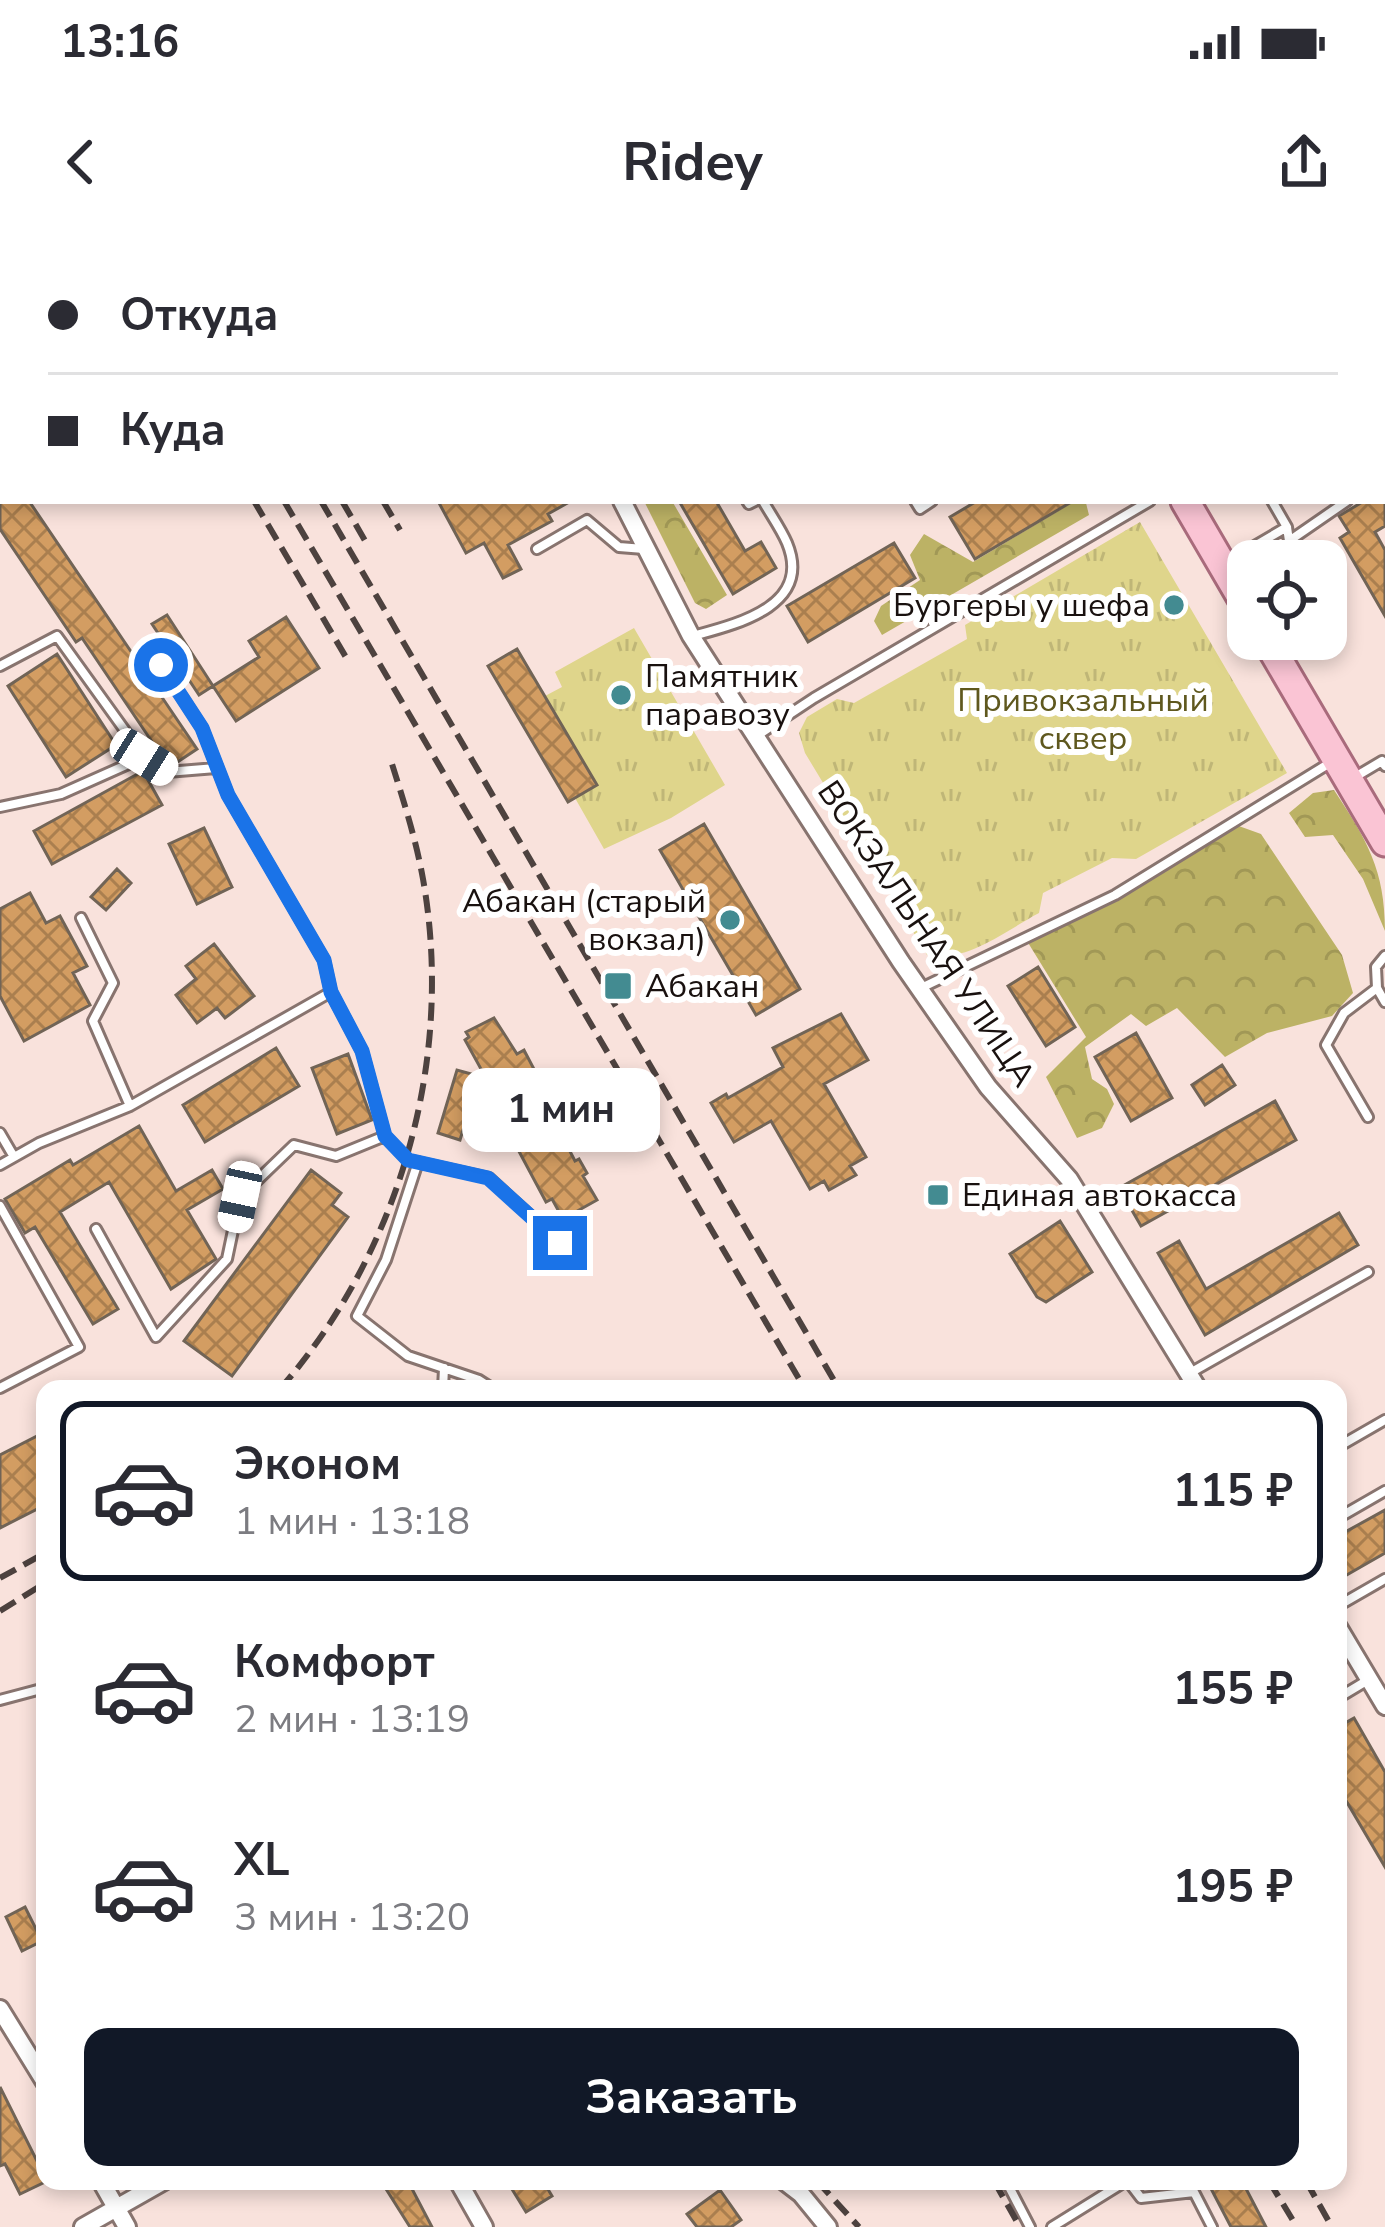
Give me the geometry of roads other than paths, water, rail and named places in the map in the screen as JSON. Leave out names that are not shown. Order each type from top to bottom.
[{"type":"main road","points":[[1187,504],[1227,572]]},
{"type":"main road","points":[[1278,660],[1385,842]]},
{"type":"street","name":"ВОКЗАЛЬНАЯ УЛИЦА","points":[[623,504],[692,636],[920,988],[988,1087],[1069,1179],[1193,1380]]},
{"type":"street","points":[[1347,1644],[1385,1706]]},
{"type":"street","points":[[0,2008],[36,2067]]},
{"type":"street","points":[[106,2190],[127,2227]]},
{"type":"street","points":[[83,2227],[147,2190]]},
{"type":"street","points":[[463,2190],[484,2227]]},
{"type":"street","points":[[796,2190],[828,2227]]},
{"type":"lane","points":[[692,636],[752,620],[783,597],[794,569],[787,544],[757,504]]},
{"type":"lane","points":[[758,736],[814,698],[1145,504]]},
{"type":"lane","points":[[1273,504],[1287,527],[1289,541],[1343,504]]},
{"type":"lane","points":[[537,549],[587,520],[619,547],[645,550]]},
{"type":"lane","points":[[1222,564],[1287,527]]},
{"type":"lane","points":[[0,666],[57,636],[144,757],[167,772],[216,768]]},
{"type":"lane","points":[[161,665],[202,728],[216,768],[324,960],[331,992],[362,1051],[385,1136],[408,1160],[488,1178],[560,1243]]},
{"type":"lane","points":[[0,807],[61,794],[144,757]]},
{"type":"lane","points":[[920,988],[1115,895],[1342,770],[1382,761],[1385,766]]},
{"type":"lane","points":[[81,918],[113,983],[93,1021],[130,1106]]},
{"type":"lane","points":[[1385,956],[1376,967],[1376,988],[1385,1002]]},
{"type":"lane","points":[[1368,1117],[1326,1045],[1344,1013],[1376,988]]},
{"type":"lane","points":[[0,1165],[130,1106],[331,992]]},
{"type":"lane","points":[[0,1133],[14,1157]]},
{"type":"lane","points":[[96,1229],[156,1336],[227,1259],[240,1197],[293,1144],[336,1156],[385,1136]]},
{"type":"lane","points":[[418,1162],[386,1260],[357,1316],[408,1356],[472,1380]]},
{"type":"lane","points":[[0,1206],[79,1347],[0,1388]]},
{"type":"lane","points":[[1204,1380],[1368,1272]]},
{"type":"lane","points":[[443,1380],[444,1368]]},
{"type":"lane","points":[[1347,1442],[1385,1420]]},
{"type":"lane","points":[[1347,1512],[1385,1491]]},
{"type":"lane","points":[[1347,1601],[1385,1579]]},
{"type":"lane","points":[[1347,1693],[1369,1680]]},
{"type":"lane","points":[[0,1700],[36,1690]]},
{"type":"lane","points":[[1011,2190],[1030,2227]]},
{"type":"lane","points":[[1052,2227],[1112,2190]]},
{"type":"lane","points":[[1134,2190],[1141,2198],[1194,2192],[1212,2227]]},
{"type":"railway","points":[[256,504],[347,659]]},
{"type":"railway","points":[[286,504],[800,1380]]},
{"type":"railway","points":[[323,504],[834,1380]]},
{"type":"railway","points":[[344,504],[367,544]]},
{"type":"railway","points":[[385,504],[400,530]]},
{"type":"railway","points":[[287,1380],[322,1335],[357,1277],[386,1215],[408,1150],[423,1083],[431,1015],[431,947],[420,864],[392,764]]},
{"type":"railway","points":[[0,1578],[36,1558]]},
{"type":"railway","points":[[0,1611],[36,1589]]},
{"type":"railway","points":[[825,2190],[859,2227]]},
{"type":"railway","points":[[999,2190],[1020,2227]]},
{"type":"railway","points":[[1274,2190],[1297,2227]]},
{"type":"railway","points":[[1311,2190],[1332,2227]]},
{"type":"place","name":"Бургеры у шефа","points":[[1174,605]]},
{"type":"place","name":"Памятник паравозу","points":[[621,695]]},
{"type":"place","name":"Абакан (старый вокзал)","points":[[730,920]]},
{"type":"place","name":"Абакан","points":[[618,986]]},
{"type":"place","name":"Единая автокасса","points":[[938,1195]]},
{"type":"park label","name":"Привокзальный сквер","points":[[1083,719]]}]
